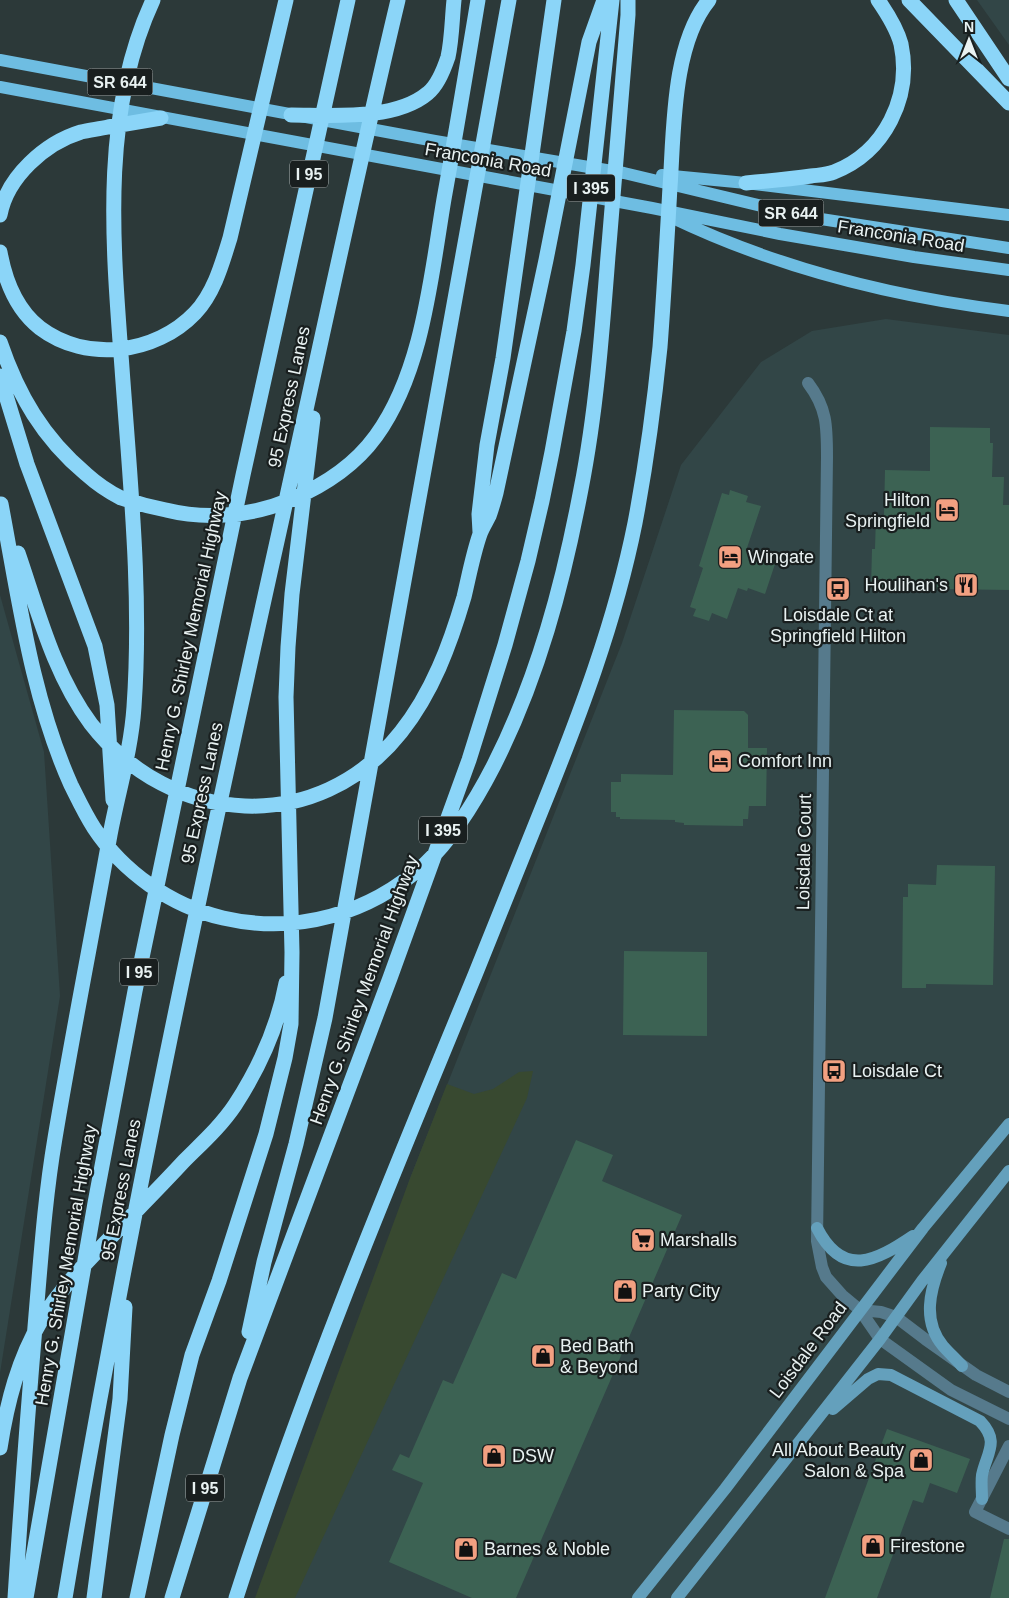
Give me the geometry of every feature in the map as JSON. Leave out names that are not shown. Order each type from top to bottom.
[{"type":"highway","points":[[15,1598],[29,1397],[47,1188],[114,817],[132,734],[138,632],[136,569],[115,264],[114,179],[124,89],[145,16],[152,0]]},
{"type":"highway","points":[[0,252],[15,298],[28,316],[40,328],[57,338],[75,345],[94,349],[136,347],[169,333],[194,314],[207,297],[218,276],[230,238],[286,0]]},
{"type":"highway","name":"Henry G. Shirley Memorial Highway","points":[[26,1598],[96,1194],[135,991],[227,549],[348,0]]},
{"type":"highway","name":"95 Express Lanes","points":[[65,1598],[84,1482],[130,1238],[196,914],[398,0]]},
{"type":"highway","points":[[291,115],[350,115],[396,109],[414,102],[428,93],[436,84],[447,58],[454,0]]},
{"type":"highway","points":[[0,342],[15,381],[30,411],[44,431],[77,466],[93,480],[119,497],[173,512],[199,515],[226,515],[256,510],[281,503],[310,491],[345,468],[377,435],[401,390],[414,355],[423,323],[478,0]]},
{"type":"highway","name":"I 95","points":[[240,1378],[264,1262],[296,1144],[325,1018],[509,0]]},
{"type":"highway","points":[[480,533],[479,514],[487,445],[503,358],[554,0]]},
{"type":"highway","points":[[0,502],[58,665],[83,712],[104,739],[139,770],[160,784],[186,796],[210,803],[259,806],[309,798],[330,789],[371,764],[402,731],[418,709],[432,683],[448,644],[463,598],[480,533],[489,515],[496,493],[546,260],[589,42],[604,0]]},
{"type":"highway","name":"Henry G. Shirley Memorial Highway","points":[[172,1598],[240,1378],[390,978],[469,760],[528,562],[551,460],[574,331],[612,0]]},
{"type":"highway","points":[[0,502],[32,665],[48,727],[78,800],[92,826],[104,842],[133,871],[155,889],[205,913],[249,922],[272,924],[299,923],[327,918],[350,911],[378,899],[402,882],[427,862],[460,822],[478,794],[518,713],[534,670],[561,584],[582,485],[597,380],[628,0]]},
{"type":"highway","points":[[236,1598],[286,1454],[379,1206],[498,919],[572,734],[606,639],[625,570],[646,461],[654,403],[679,77],[692,28],[704,5],[709,0]]},
{"type":"highway","points":[[746,183],[831,173],[860,158],[881,136],[895,113],[900,99],[903,84],[903,62],[900,42],[892,22],[878,0]]},
{"type":"highway","points":[[909,0],[1009,103]]},
{"type":"highway","points":[[956,0],[1009,79]]},
{"type":"highway","points":[[0,215],[8,191],[21,173],[59,141],[82,132],[162,118]]},
{"type":"highway","points":[[137,1598],[172,1435],[192,1354],[236,1228],[266,1134],[276,1098],[291,1024],[292,952],[287,750],[288,647],[300,526],[324,329]]},
{"type":"highway","points":[[0,376],[27,464],[95,646],[107,705],[114,817]]},
{"type":"highway","points":[[0,1448],[6,1408],[27,1346],[42,1318],[61,1292],[92,1256],[208,1138],[235,1105],[263,1055],[284,992],[292,952]]},
{"type":"highway","points":[[94,1598],[120,1399],[130,1238]]},
{"type":"main road","name":"SR 644","points":[[0,60],[291,115]]},
{"type":"main road","name":"SR 644","points":[[0,87],[162,118]]},
{"type":"main road","name":"Franconia Road","points":[[291,115],[624,172],[808,217],[1009,248]]},
{"type":"main road","name":"Franconia Road","points":[[162,118],[859,248],[1009,270]]},
{"type":"main road","points":[[624,172],[746,183],[1009,215]]},
{"type":"main road","points":[[652,208],[714,237],[846,281],[938,301],[1009,311]]},
{"type":"main road","name":"Loisdale Road","points":[[638,1598],[726,1489],[923,1228],[1009,1124]]},
{"type":"main road","points":[[677,1598],[1009,1171]]},
{"type":"main road","points":[[817,1228],[823,1240],[840,1255],[851,1260],[863,1261],[890,1252],[923,1228]]},
{"type":"main road","points":[[947,1249],[932,1288],[929,1304],[930,1317],[942,1344],[962,1366]]},
{"type":"main road","points":[[801,1440],[843,1399],[868,1379],[878,1374],[891,1375],[980,1421],[988,1428],[992,1440],[989,1457],[982,1476],[982,1499]]},
{"type":"street","name":"Loisdale Court","points":[[808,383],[818,396],[827,426],[817,1228],[817,1241],[822,1268],[826,1276],[842,1295],[860,1310],[880,1339],[951,1390],[1009,1418]]},
{"type":"street","points":[[860,1310],[881,1312],[896,1317],[976,1376],[1009,1392]]},
{"type":"street","points":[[1009,1446],[976,1512],[1009,1529]]},
{"type":"shaded area","points":[[977,0],[1009,0],[1009,45]]},
{"type":"shaded area","points":[[886,319],[1009,335],[1009,1598],[294,1598],[409,1181],[622,643],[681,465],[761,362],[812,331]]},
{"type":"shaded area","points":[[0,595],[44,752],[60,996],[0,1373]]},
{"type":"green space","points":[[533,1071],[527,1098],[295,1598],[255,1598],[409,1181],[447,1084],[474,1094],[493,1089],[519,1072]]},
{"type":"building","name":"Hilton Springfield","points":[[930,427],[990,428],[990,443],[993,443],[992,477],[1004,477],[1003,505],[1009,505],[1009,590],[871,588],[872,549],[875,549],[876,515],[884,515],[885,470],[930,471]]},
{"type":"building","name":"Wingate","points":[[730,490],[748,496],[746,502],[761,506],[746,551],[775,564],[765,594],[748,588],[747,591],[738,588],[727,619],[712,613],[709,621],[693,616],[696,609],[690,607],[703,568],[699,566],[722,493],[729,495]]},
{"type":"building","name":"Comfort Inn","points":[[674,710],[744,711],[748,715],[748,748],[767,748],[766,806],[749,806],[748,819],[743,819],[743,826],[684,825],[684,823],[675,822],[675,820],[620,819],[620,817],[616,817],[616,812],[611,812],[611,782],[621,782],[621,774],[673,775]]},
{"type":"building","points":[[937,865],[995,866],[993,985],[926,984],[926,988],[902,988],[903,897],[908,897],[908,884],[936,885]]},
{"type":"building","points":[[624,951],[707,952],[707,1036],[623,1035]]},
{"type":"building","points":[[576,1140],[613,1155],[602,1181],[682,1215],[516,1598],[472,1598],[389,1562],[423,1483],[392,1470],[400,1454],[409,1458],[443,1380],[453,1384],[502,1273],[516,1279]]},
{"type":"building","points":[[887,1429],[970,1459],[957,1493],[930,1483],[923,1503],[913,1500],[877,1598],[825,1598]]},
{"type":"building","points":[[1004,1539],[1009,1539],[1009,1598],[990,1598]]},
{"type":"place","name":"Hilton Springfield","points":[[947,510]]},
{"type":"place","name":"Wingate","points":[[730,557]]},
{"type":"place","name":"Houlihan's","points":[[966,585]]},
{"type":"place","name":"Loisdale Ct at Springfield Hilton","points":[[838,589]]},
{"type":"place","name":"Comfort Inn","points":[[720,761]]},
{"type":"place","name":"Loisdale Ct","points":[[834,1071]]},
{"type":"place","name":"Marshalls","points":[[643,1240]]},
{"type":"place","name":"Party City","points":[[625,1291]]},
{"type":"place","name":"Bed Bath & Beyond","points":[[543,1356]]},
{"type":"place","name":"DSW","points":[[494,1456]]},
{"type":"place","name":"All About Beauty Salon & Spa","points":[[921,1460]]},
{"type":"place","name":"Firestone","points":[[873,1546]]},
{"type":"place","name":"Barnes & Noble","points":[[466,1549]]}]
